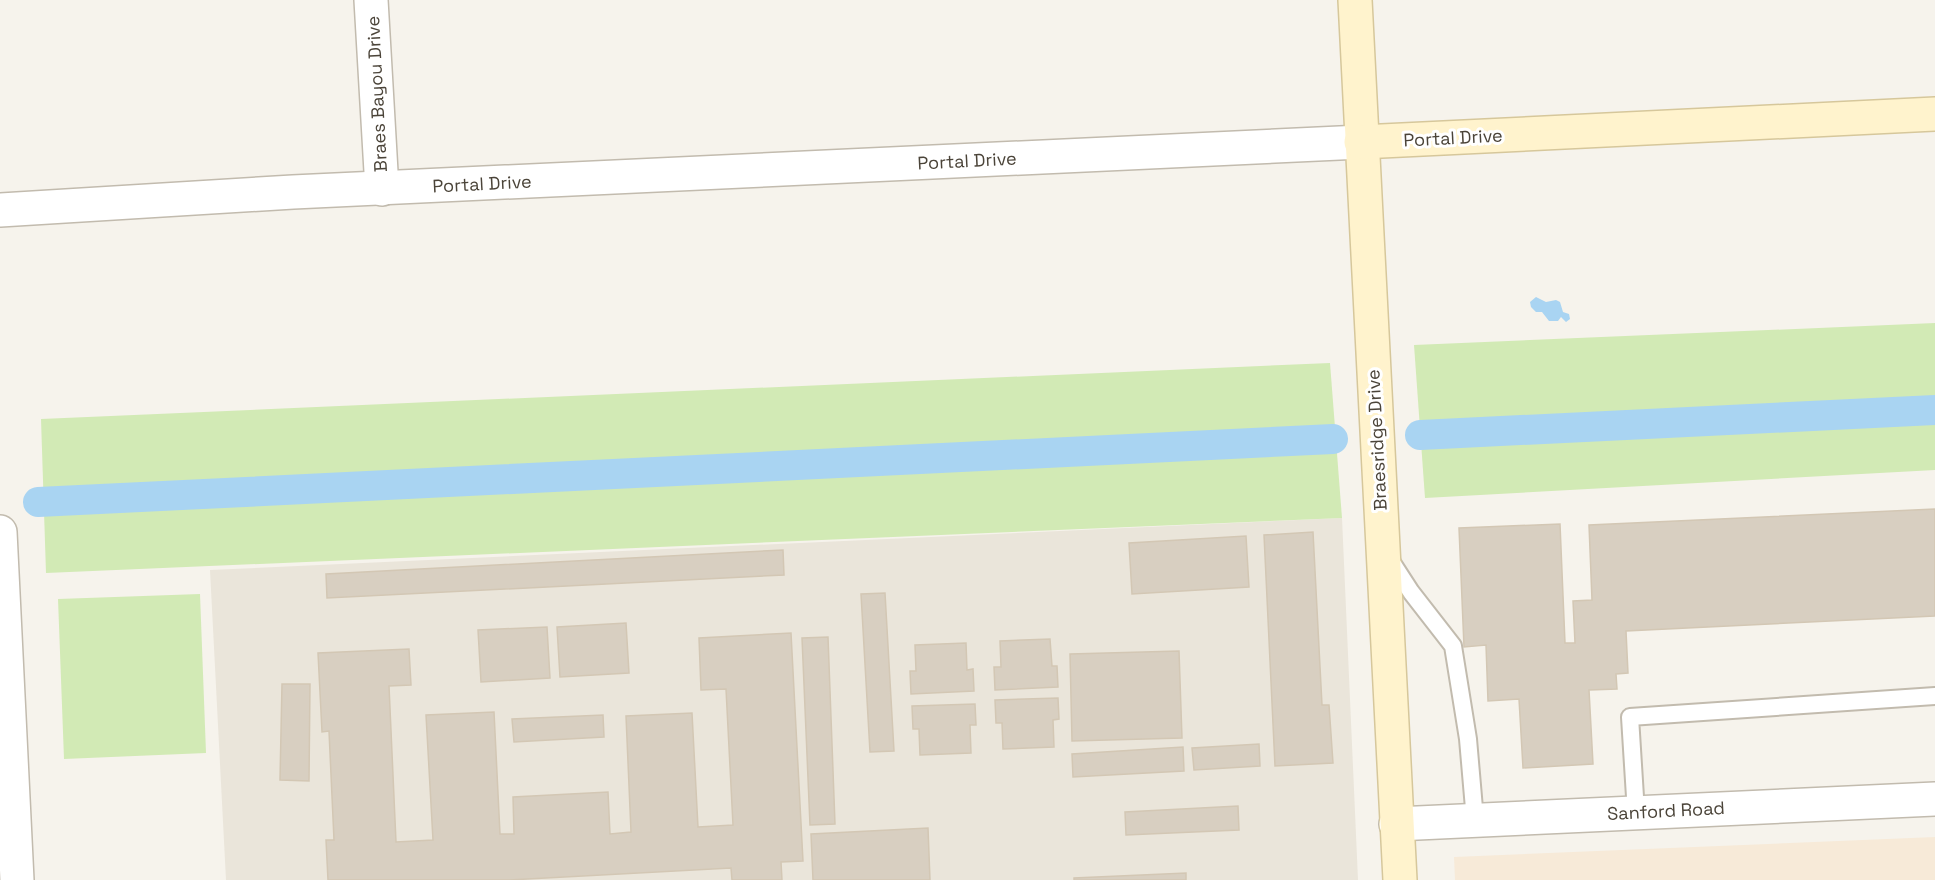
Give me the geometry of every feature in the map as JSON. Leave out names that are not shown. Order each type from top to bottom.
[{"type":"street","name":"Braes Bayou Drive","points":[[372,0],[382,189]]},
{"type":"street","name":"Braesridge Drive","points":[[1355,0],[1400,880]]},
{"type":"street","name":"Portal Drive","points":[[0,210],[382,189],[1935,114]]},
{"type":"street","points":[[0,532],[6,789],[17,880]]},
{"type":"street","name":"Sanford Road","points":[[1396,824],[1935,799]]},
{"type":"lane","points":[[1382,547],[1411,592],[1453,646],[1468,739],[1475,820]]},
{"type":"lane","points":[[1636,813],[1630,717],[1935,696]]},
{"type":"shaded area","points":[[1342,518],[1358,880],[226,880],[210,570]]},
{"type":"shaded area","points":[[1935,837],[1935,880],[1455,880],[1454,857]]},
{"type":"green space","points":[[1935,323],[1935,470],[1425,498],[1414,345]]},
{"type":"green space","points":[[1330,363],[1342,518],[46,573],[41,419]]},
{"type":"green space","points":[[200,594],[206,753],[64,759],[58,599]]},
{"type":"water","points":[[1536,297],[1546,302],[1556,300],[1560,302],[1563,312],[1569,314],[1570,319],[1566,322],[1561,317],[1558,321],[1549,321],[1542,312],[1536,312],[1531,307],[1530,302]]},
{"type":"building","points":[[1935,509],[1935,616],[1626,631],[1628,673],[1616,674],[1617,689],[1589,690],[1593,764],[1523,768],[1519,699],[1488,701],[1486,645],[1464,647],[1459,528],[1560,524],[1565,643],[1575,643],[1573,601],[1592,600],[1589,525]]},
{"type":"building","points":[[1313,532],[1322,705],[1329,705],[1333,763],[1275,766],[1264,535]]},
{"type":"building","points":[[1246,536],[1249,587],[1132,594],[1129,543]]},
{"type":"building","points":[[783,550],[784,575],[327,598],[326,574]]},
{"type":"building","points":[[885,593],[894,751],[870,752],[861,594]]},
{"type":"building","points":[[626,623],[629,673],[560,677],[557,627]]},
{"type":"building","points":[[547,627],[550,678],[481,682],[478,630]]},
{"type":"building","points":[[791,633],[803,861],[781,862],[782,880],[732,880],[731,868],[509,880],[328,880],[326,840],[334,840],[329,731],[322,732],[318,653],[409,649],[411,685],[389,686],[396,842],[433,840],[426,715],[494,712],[500,834],[514,834],[513,797],[608,792],[610,834],[631,832],[626,716],[692,713],[698,827],[733,825],[726,689],[701,690],[699,638]]},
{"type":"building","points":[[828,637],[835,824],[810,825],[802,638]]},
{"type":"building","points":[[1050,639],[1052,666],[1057,666],[1058,687],[995,690],[994,667],[1001,667],[1000,641]]},
{"type":"building","points":[[966,643],[967,670],[973,669],[974,691],[911,694],[910,671],[916,671],[915,645]]},
{"type":"building","points":[[1179,651],[1182,738],[1072,741],[1070,654]]},
{"type":"building","points":[[282,684],[310,684],[309,781],[280,780]]},
{"type":"building","points":[[1058,698],[1059,719],[1053,720],[1054,747],[1003,749],[1002,723],[996,723],[995,700]]},
{"type":"building","points":[[975,704],[976,725],[970,725],[971,753],[920,755],[919,729],[913,729],[912,706]]},
{"type":"building","points":[[603,715],[604,737],[514,742],[512,719]]},
{"type":"building","points":[[1259,744],[1260,766],[1194,770],[1192,748]]},
{"type":"building","points":[[1183,747],[1184,771],[1073,777],[1072,754]]},
{"type":"building","points":[[1238,806],[1239,830],[1126,835],[1125,812]]},
{"type":"building","points":[[928,828],[930,880],[813,880],[811,834]]},
{"type":"building","points":[[1186,873],[1186,880],[1074,880],[1074,878]]},
{"type":"waterway","points":[[1420,435],[1935,410]]},
{"type":"waterway","points":[[38,502],[1333,439]]}]
